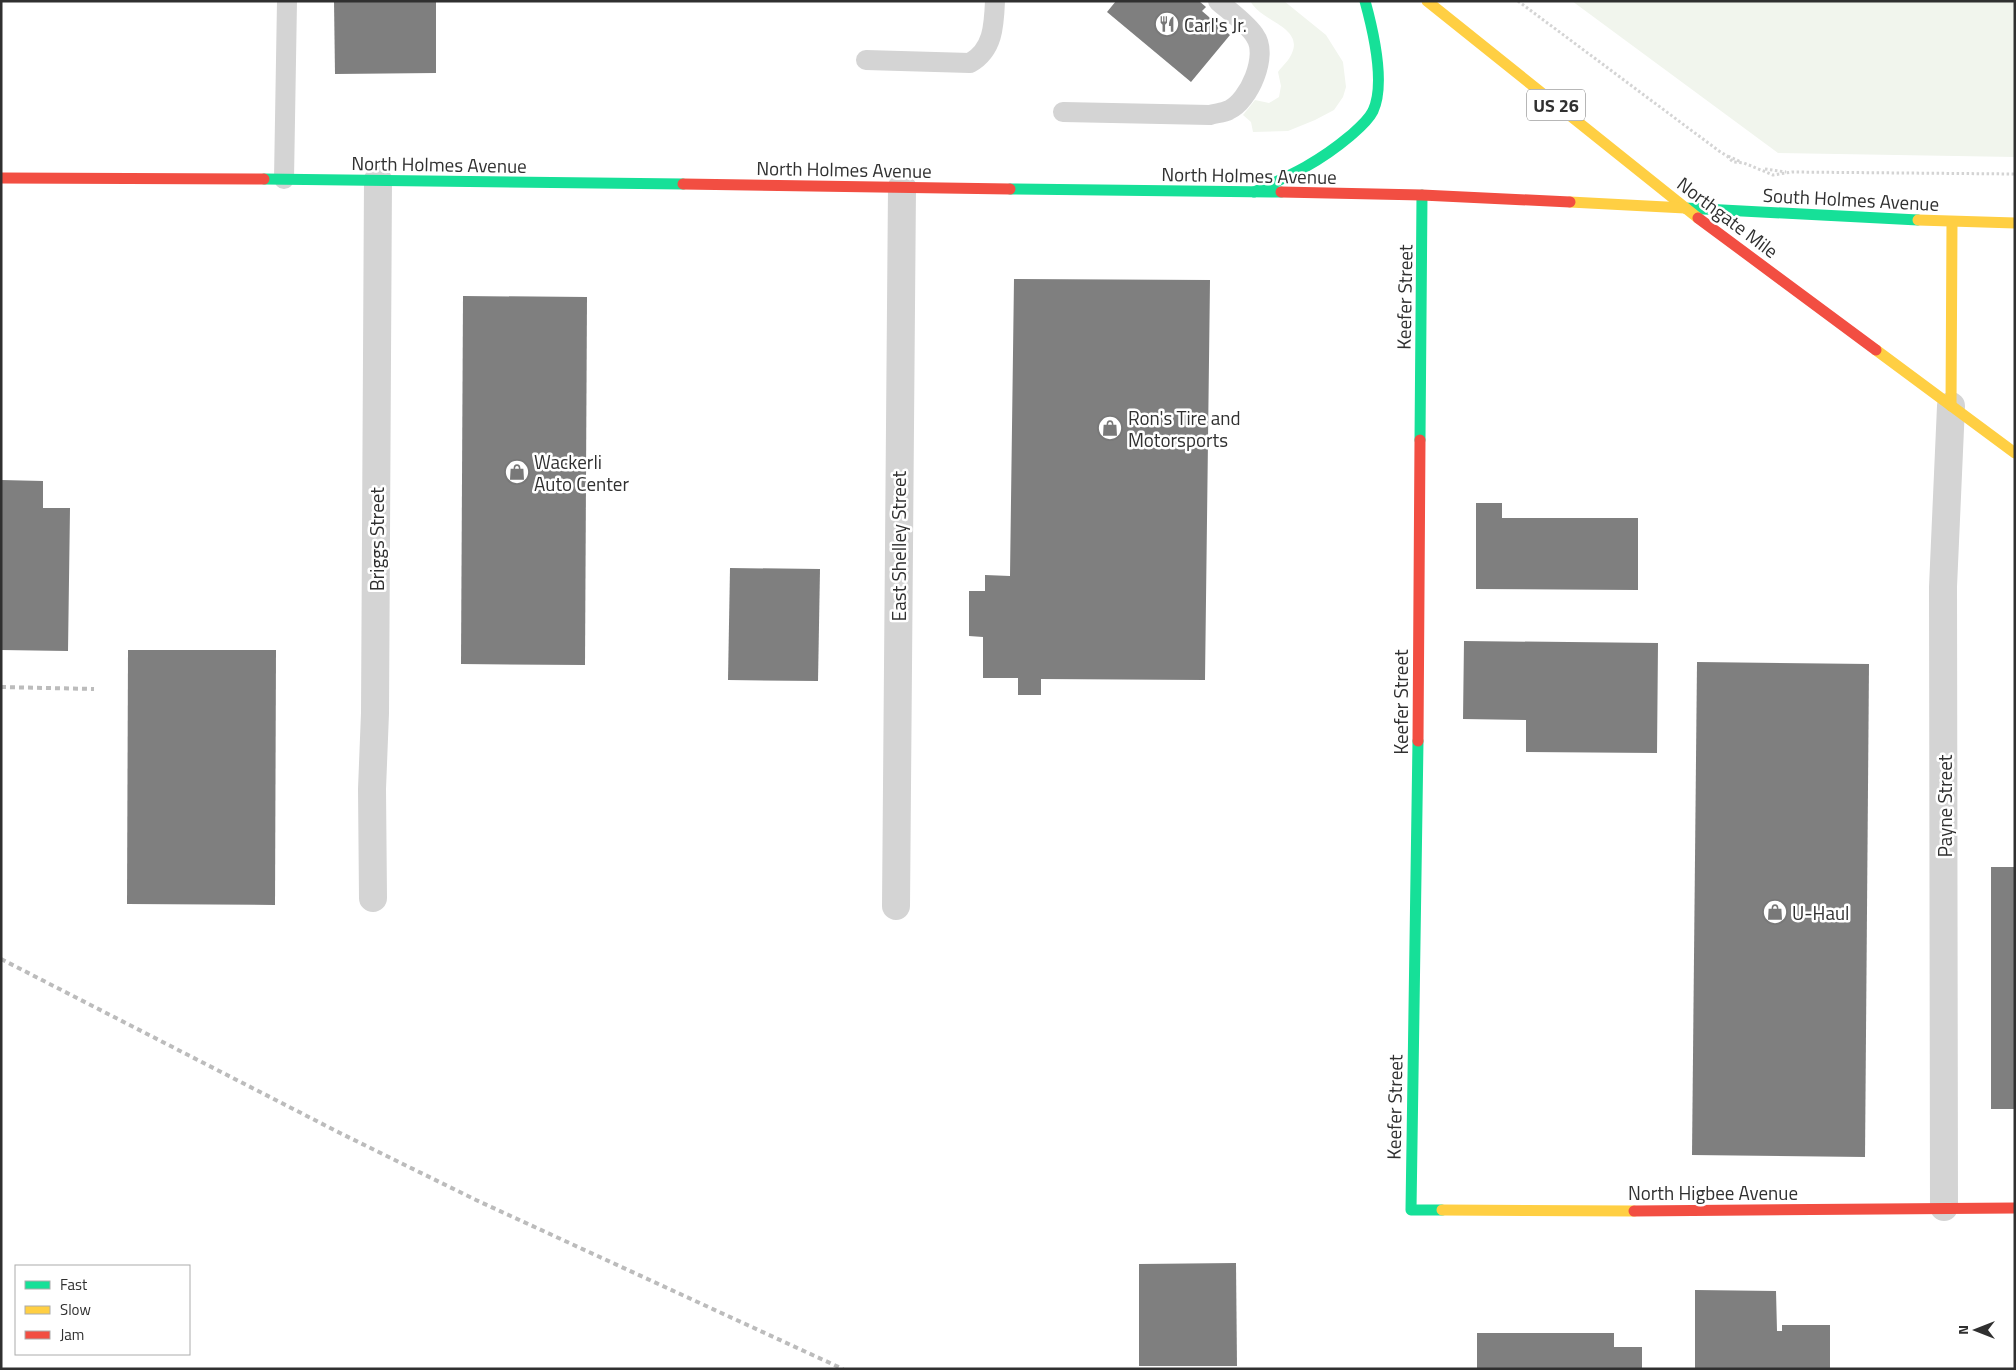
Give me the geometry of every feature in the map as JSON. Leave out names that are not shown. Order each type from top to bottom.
[{"type":"main road","points":[[1254,192],[1307,168],[1363,126],[1374,110],[1378,78],[1365,1]]},
{"type":"main road","name":"Northgate Mile","points":[[1427,1],[1685,208],[2015,453]]},
{"type":"main road","name":"North Holmes Avenue","points":[[1,178],[378,180],[1254,192],[1422,195],[1685,208]]},
{"type":"main road","name":"Keefer Street","points":[[1411,1210],[1418,748],[1422,195]]},
{"type":"main road","name":"South Holmes Avenue","points":[[1685,208],[1952,222],[2015,223]]},
{"type":"main road","points":[[1951,406],[1952,222]]},
{"type":"main road","name":"North Higbee Avenue","points":[[1411,1210],[1684,1211],[1944,1207],[2015,1208]]},
{"type":"street","name":"Briggs Street","points":[[373,898],[372,789],[375,713],[378,180]]},
{"type":"street","name":"East Shelley Street","points":[[896,906],[902,187]]},
{"type":"street","name":"Payne Street","points":[[1944,1207],[1943,587],[1951,406]]},
{"type":"lane","points":[[284,179],[287,1]]},
{"type":"lane","points":[[866,60],[970,63],[980,58],[991,40],[995,1]]},
{"type":"lane","points":[[1063,112],[1210,115],[1230,110],[1242,100],[1255,78],[1261,57],[1260,47],[1255,35],[1218,1]]},
{"type":"path","points":[[1518,1],[1733,162],[1744,163],[1773,175],[1792,172],[2015,174]]},
{"type":"shaded area","points":[[1250,1],[1284,1],[1326,35],[1343,62],[1346,87],[1343,97],[1334,110],[1288,131],[1253,132],[1251,122],[1243,115],[1255,100],[1269,103],[1279,97],[1281,86],[1278,72],[1289,58],[1294,46],[1293,40],[1286,30],[1260,12]]},
{"type":"shaded area","points":[[1572,1],[2015,1],[2015,157],[1778,153]]},
{"type":"building","points":[[334,1],[436,1],[436,73],[335,74]]},
{"type":"building","points":[[1116,1],[1199,1],[1206,7],[1202,11],[1230,35],[1191,82],[1107,12]]},
{"type":"building","name":"Ron's Tire and Motorsports","points":[[1014,279],[1210,280],[1205,680],[1041,679],[1041,695],[1018,695],[1018,678],[983,678],[983,637],[969,636],[969,591],[985,591],[985,575],[1010,576]]},
{"type":"building","points":[[463,296],[587,297],[585,665],[461,664]]},
{"type":"building","points":[[1,480],[43,481],[43,508],[70,508],[68,651],[1,650]]},
{"type":"building","points":[[1476,503],[1502,503],[1502,518],[1638,518],[1638,590],[1476,589]]},
{"type":"building","points":[[730,568],[820,569],[818,681],[728,680]]},
{"type":"building","points":[[1464,641],[1658,643],[1657,753],[1526,752],[1526,720],[1463,719]]},
{"type":"building","points":[[128,650],[276,650],[275,905],[127,904]]},
{"type":"building","points":[[1697,662],[1869,664],[1865,1157],[1692,1155]]},
{"type":"building","points":[[1991,867],[2015,867],[2015,1109],[1991,1109]]},
{"type":"building","points":[[1236,1263],[1237,1366],[1139,1366],[1139,1264]]},
{"type":"building","points":[[1695,1290],[1776,1291],[1777,1331],[1782,1331],[1782,1325],[1830,1325],[1830,1369],[1695,1369]]},
{"type":"building","points":[[1477,1333],[1614,1333],[1614,1347],[1642,1347],[1642,1369],[1477,1369]]},
{"type":"railway","points":[[1,687],[94,689]]},
{"type":"railway","points":[[1,959],[340,1133],[476,1200],[843,1369]]},
{"type":"traffic: fast","points":[[1254,192],[1292,174],[1327,154],[1356,131],[1371,115],[1377,99],[1378,72],[1377,56],[1365,1]]},
{"type":"traffic: fast","points":[[264,179],[683,184]]},
{"type":"traffic: fast","points":[[1010,189],[1281,192]]},
{"type":"traffic: fast","points":[[1420,440],[1422,195]]},
{"type":"traffic: fast","points":[[1685,208],[1918,220]]},
{"type":"traffic: fast","points":[[1418,741],[1411,1210],[1442,1210]]},
{"type":"traffic: slow","points":[[1427,1],[1698,218]]},
{"type":"traffic: slow","points":[[1570,202],[1685,208]]},
{"type":"traffic: slow","points":[[1918,220],[2015,223]]},
{"type":"traffic: slow","points":[[1951,406],[1952,222]]},
{"type":"traffic: slow","points":[[1876,350],[2015,453]]},
{"type":"traffic: slow","points":[[1442,1210],[1634,1211]]},
{"type":"traffic: jam","points":[[1,178],[264,179]]},
{"type":"traffic: jam","points":[[683,184],[1010,189]]},
{"type":"traffic: jam","points":[[1281,192],[1422,195],[1570,202]]},
{"type":"traffic: jam","points":[[1698,218],[1876,350]]},
{"type":"traffic: jam","points":[[1418,741],[1420,440]]},
{"type":"traffic: jam","points":[[1634,1211],[2015,1208]]},
{"type":"place","name":"Carl's Jr.","points":[[1167,24]]},
{"type":"place","name":"Ron's Tire and Motorsports","points":[[1110,428]]},
{"type":"place","name":"Wackerli Auto Center","points":[[517,472]]},
{"type":"place","name":"U-Haul","points":[[1775,912]]}]
